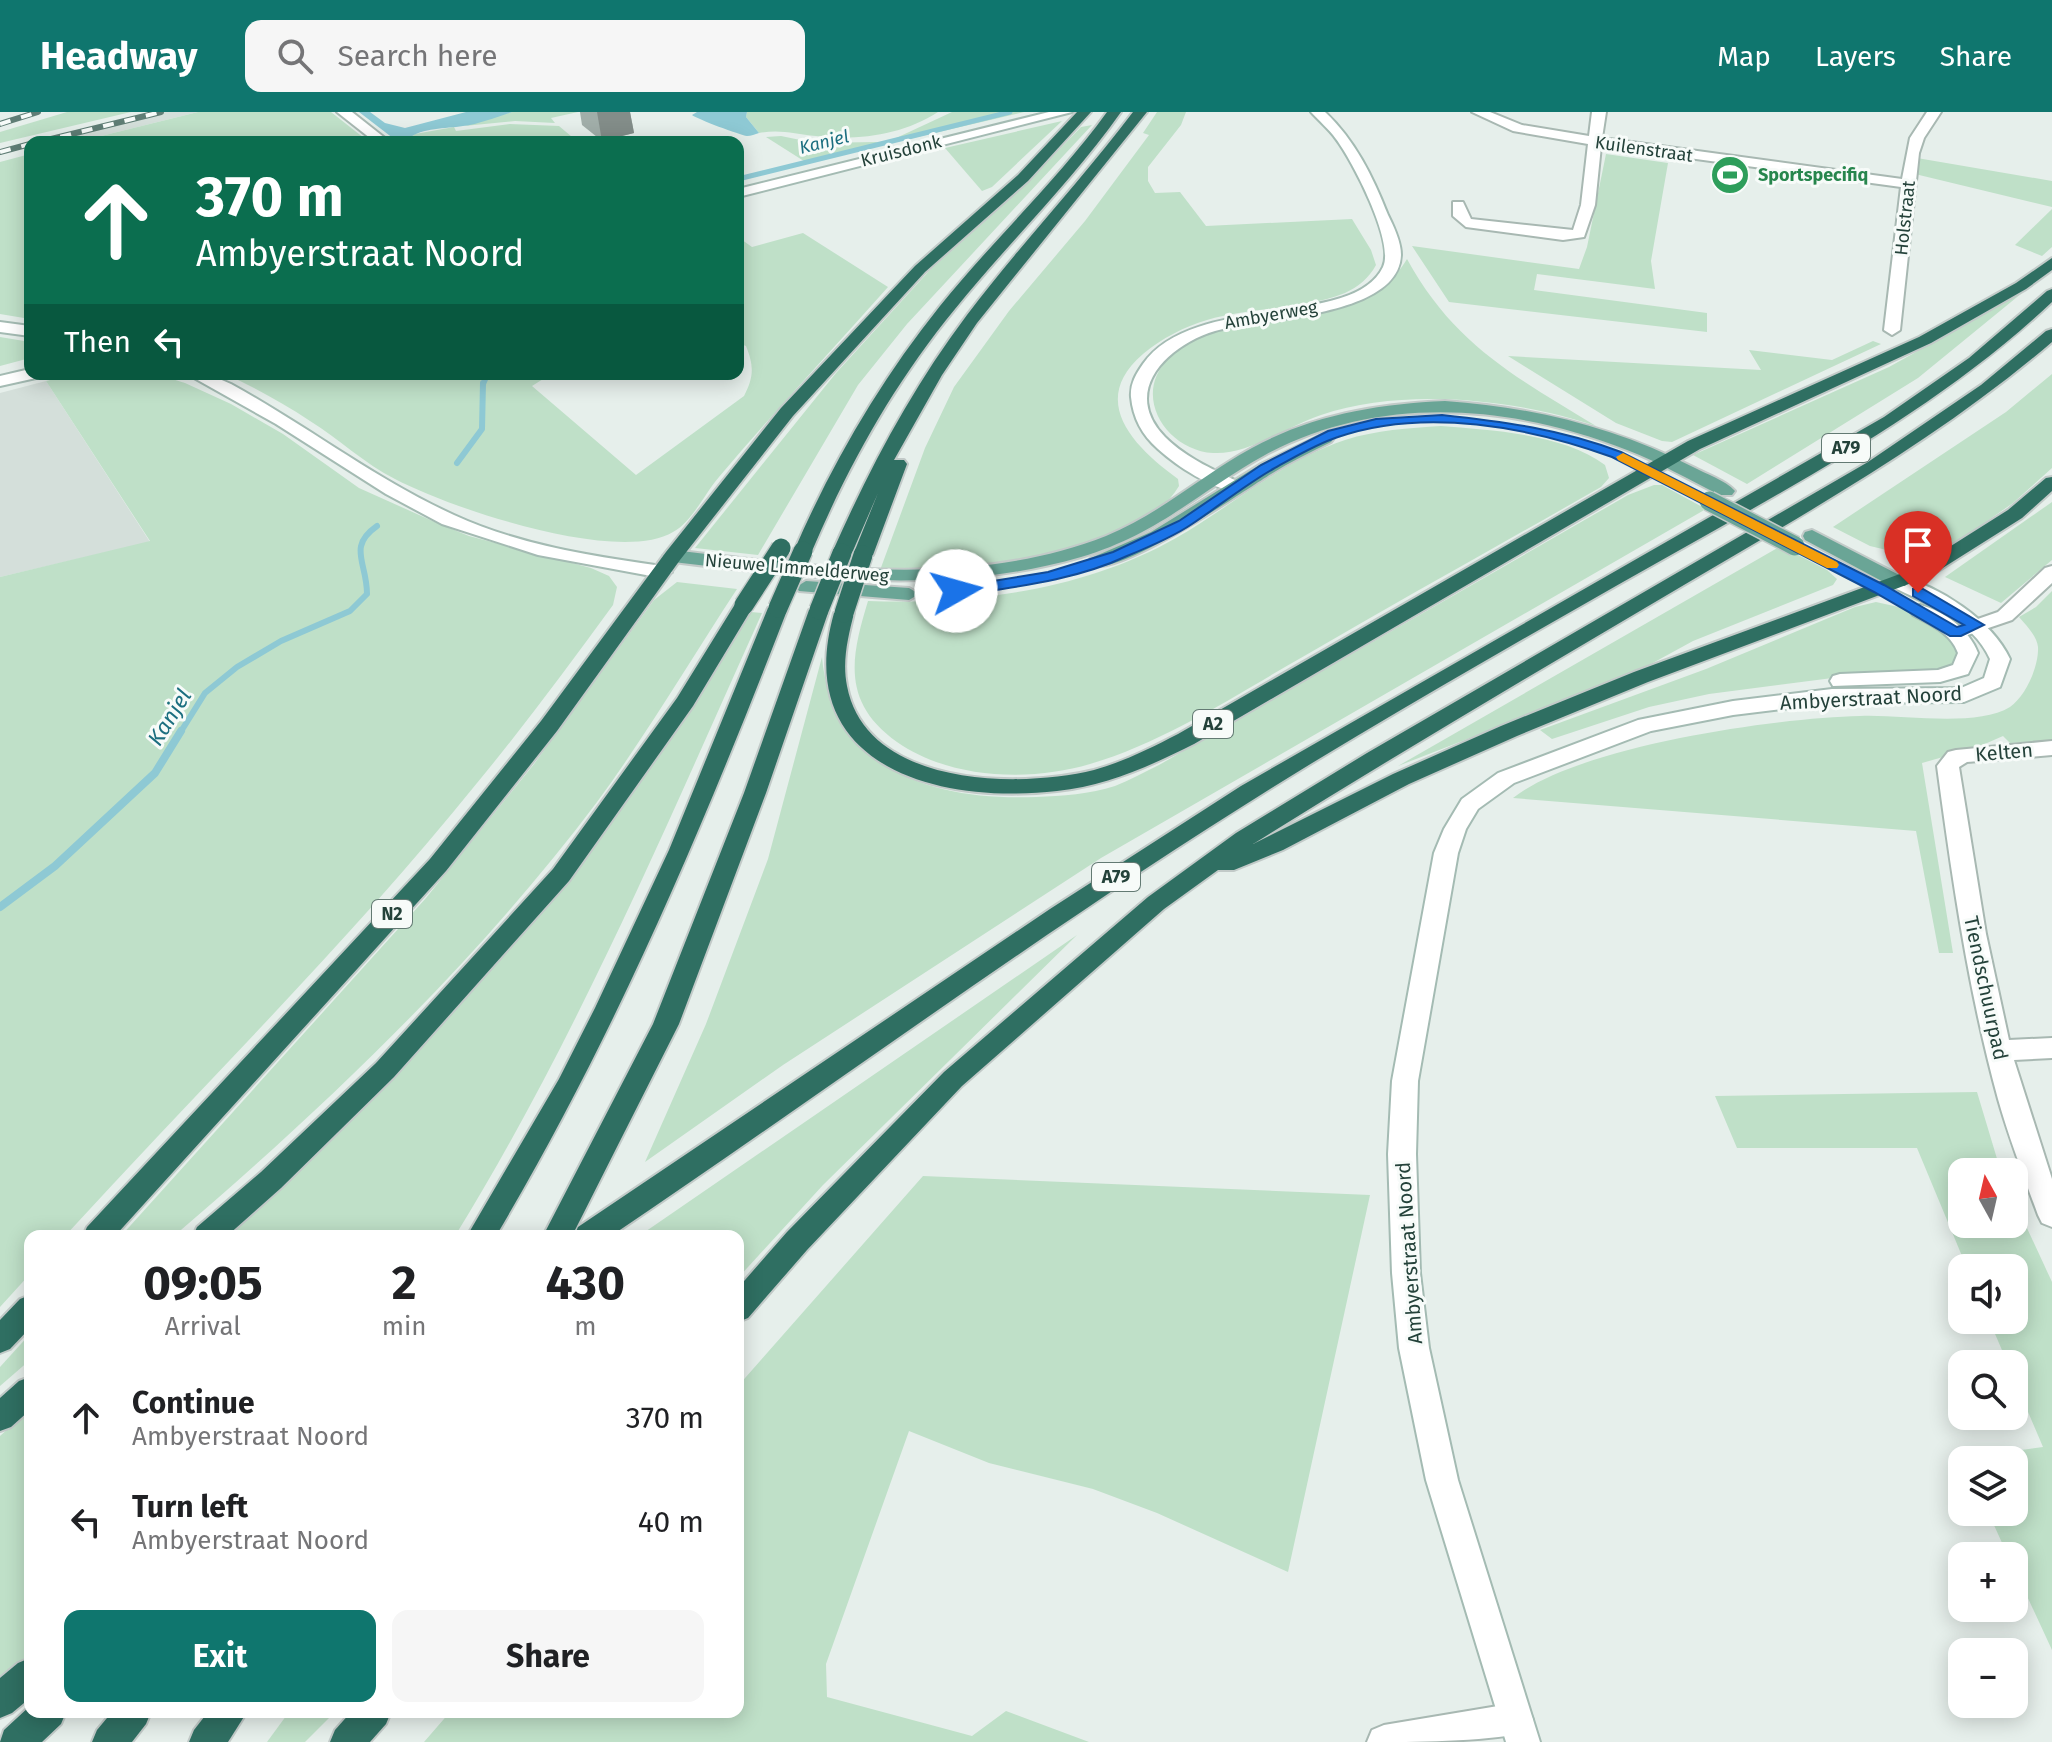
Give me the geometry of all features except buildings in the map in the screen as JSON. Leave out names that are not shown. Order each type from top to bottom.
[{"type":"highway","points":[[667,564],[787,412],[840,352],[920,269],[1023,178],[1068,119],[1084,112]]},
{"type":"highway","name":"A2","points":[[560,1230],[666,1024],[750,807],[819,610],[842,553],[905,420],[971,319],[1107,157],[1140,112]]},
{"type":"highway","points":[[485,1230],[590,1047],[641,939],[728,736],[815,521],[863,431],[941,315],[1112,115]]},
{"type":"highway","points":[[1659,466],[1694,445],[1925,340],[2021,286],[2052,263]]},
{"type":"highway","name":"A79","points":[[597,1230],[998,954],[1236,799],[1838,453],[1968,367],[2052,294]]},
{"type":"highway","name":"A79","points":[[744,1302],[797,1241],[953,1079],[1156,903],[1244,839],[1375,758],[1874,466],[1987,389],[2052,334]]},
{"type":"highway","name":"A2","points":[[905,420],[903,449],[844,613],[834,656],[839,698],[851,720],[870,743],[915,771],[943,780],[996,788],[1057,785],[1119,770],[1186,739],[1659,466]]},
{"type":"highway","name":"A79","points":[[1193,877],[1275,844],[1401,779],[1509,731],[1641,677],[1923,572],[2015,514],[2052,482]]},
{"type":"highway","points":[[214,1230],[271,1180],[385,1070],[561,875],[660,741],[781,548],[815,521]]},
{"type":"highway","name":"N2","points":[[103,1230],[438,865],[549,726],[667,564]]},
{"type":"highway","name":"A79","points":[[604,1230],[630,1209]]},
{"type":"highway","points":[[0,1340],[24,1314]]},
{"type":"highway","points":[[0,1417],[24,1396]]},
{"type":"highway","points":[[0,1701],[24,1680]]},
{"type":"highway","points":[[16,1742],[42,1718]]},
{"type":"highway","points":[[206,1742],[225,1718]]},
{"type":"highway","points":[[347,1742],[369,1718]]},
{"type":"main road","name":"Nieuwe Limmelderweg","points":[[667,564],[879,577],[932,577],[1001,570],[1061,557],[1146,525],[1259,451],[1318,424],[1359,413],[1408,407],[1487,408],[1534,415],[1607,436],[1889,585]]},
{"type":"main road","name":"Nieuwe Limmelderweg","points":[[667,564],[889,594],[991,587],[1050,576],[1119,555],[1184,524],[1266,467],[1332,434],[1376,423],[1463,419],[1547,432],[1659,466]]},
{"type":"street","points":[[344,112],[375,136]]},
{"type":"street","name":"Ambyerweg","points":[[1237,488],[1182,460],[1148,426],[1139,390],[1152,362],[1181,339],[1211,327],[1351,298],[1375,286],[1387,274],[1393,262],[1392,245],[1383,222],[1346,143],[1318,112]]},
{"type":"street","name":"Kuilenstraat","points":[[1479,112],[1531,131],[1593,142],[1908,184]]},
{"type":"street","points":[[1458,205],[1460,216],[1466,223],[1563,236],[1579,234],[1595,161],[1593,142],[1599,112]]},
{"type":"street","name":"Holstraat","points":[[1892,330],[1908,184],[1917,138],[1934,112]]},
{"type":"street","name":"Kruisdonk","points":[[744,192],[1068,119]]},
{"type":"street","points":[[0,327],[24,330]]},
{"type":"street","points":[[0,381],[24,375]]},
{"type":"street","name":"Nieuwe Limmelderweg","points":[[207,380],[266,411],[440,516],[498,537],[571,556],[667,564]]},
{"type":"street","points":[[1966,629],[2005,616],[2052,572]]},
{"type":"street","name":"Ambyerstraat Noord","points":[[1519,1731],[1466,1562],[1430,1433],[1409,1312],[1402,1154],[1405,1081],[1444,861],[1455,829],[1470,804],[1506,778],[1627,730],[1696,714],[1832,696],[1943,696],[1976,692],[1993,682],[2000,665],[1994,644],[1889,585]]},
{"type":"street","name":"Ambyerstraat Noord","points":[[1506,778],[1516,766],[1553,744],[1621,719],[1688,702],[1844,680],[1949,675],[1961,669],[1968,658],[1966,629]]},
{"type":"street","name":"Kelten","points":[[1956,757],[2052,748]]},
{"type":"street","name":"Tiendschuurpad","points":[[1956,757],[1948,766],[1961,862],[1999,1051],[2012,1102],[2052,1215]]},
{"type":"street","points":[[1999,1051],[2052,1048]]},
{"type":"street","points":[[1384,1742],[1519,1731]]},
{"type":"shaded area","points":[[158,112],[198,112],[101,136],[59,136]]},
{"type":"shaded area","points":[[46,381],[150,542],[0,577],[0,393]]},
{"type":"green space","points":[[67,112],[131,112],[0,143],[0,132]]},
{"type":"green space","points":[[198,112],[331,112],[361,136],[101,136]]},
{"type":"green space","points":[[512,112],[578,112],[551,118],[555,123],[515,121],[464,126]]},
{"type":"green space","points":[[747,112],[938,112],[895,131],[847,138],[759,133],[746,117]]},
{"type":"green space","points":[[952,112],[1024,112],[896,142],[894,139]]},
{"type":"green space","points":[[1157,112],[1186,112],[1181,125],[1148,167],[1148,181],[1155,193],[1180,192],[1206,226],[1352,219],[1371,250],[1376,265],[1373,270],[1354,288],[1329,299],[1207,320],[1166,338],[1143,354],[1127,372],[1119,389],[1118,406],[1133,438],[1178,479],[1179,486],[1157,511],[1125,530],[1042,556],[953,569],[879,573],[925,448],[954,387],[1009,311],[1085,221],[1149,135],[1143,133]]},
{"type":"green space","points":[[1062,121],[992,187],[982,191],[945,148]]},
{"type":"green space","points":[[510,124],[559,126],[571,136],[412,136],[454,127],[456,131]]},
{"type":"green space","points":[[1092,125],[907,324],[858,385],[758,555],[695,548],[836,373],[929,271],[1021,189],[1081,127]]},
{"type":"green space","points":[[781,136],[815,143],[876,142],[883,145],[807,163],[766,137]]},
{"type":"green space","points":[[1606,154],[1668,163],[1651,261],[1655,289],[1537,274],[1534,290],[1707,313],[1707,332],[1449,302],[1412,246],[1579,269],[1587,247]]},
{"type":"green space","points":[[24,156],[24,318],[0,314],[0,162]]},
{"type":"green space","points":[[1917,158],[2052,181],[2052,207],[1915,174]]},
{"type":"green space","points":[[2052,209],[2052,247],[2042,256],[2015,245]]},
{"type":"green space","points":[[803,233],[888,287],[740,453],[686,521],[673,532],[648,540],[614,542],[534,529],[420,491],[384,473],[300,414],[238,380],[542,380],[532,386],[636,475],[744,396],[752,371],[744,345],[744,241],[752,247]]},
{"type":"green space","points":[[1407,259],[1425,289],[1466,337],[1513,374],[1596,426],[1495,403],[1423,399],[1388,401],[1321,415],[1254,445],[1213,453],[1196,450],[1181,442],[1159,418],[1153,388],[1158,373],[1169,358],[1196,339],[1227,327],[1327,311],[1358,301],[1385,285]]},
{"type":"green space","points":[[2022,293],[1918,378],[1747,484],[1693,455],[1889,367]]},
{"type":"green space","points":[[0,337],[24,341],[24,360],[0,366]]},
{"type":"green space","points":[[1873,341],[1881,344],[1672,442],[1616,423],[1508,356],[1761,370],[1749,350],[1832,360]]},
{"type":"green space","points":[[2052,374],[2052,468],[2013,503],[1924,565],[1903,554],[1870,546],[1833,527],[2006,412]]},
{"type":"green space","points":[[175,380],[185,383],[231,404],[283,434],[359,488],[469,536],[591,568],[609,576],[617,587],[613,605],[512,739],[428,842],[327,957],[71,1230],[24,1230],[24,1281],[0,1307],[0,577],[150,541],[46,381]]},
{"type":"green space","points":[[1441,426],[1527,435],[1570,446],[1605,465],[1609,478],[1601,487],[1201,716],[1147,743],[1090,764],[1066,770],[1016,775],[965,770],[941,764],[897,742],[866,711],[855,678],[855,660],[868,601],[987,597],[1066,582],[1141,556],[1176,538],[1279,472],[1322,449],[1369,434]]},
{"type":"green space","points":[[1662,485],[1706,509],[1101,858],[783,1065],[645,1162],[706,1024],[768,859],[822,657],[830,696],[846,728],[868,753],[896,772],[927,785],[999,797],[1056,796],[1096,791],[1115,786],[1159,765],[1628,495]]},
{"type":"green space","points":[[2052,502],[2052,560],[2001,603],[1945,577]]},
{"type":"green space","points":[[1781,546],[1827,570],[1837,579],[1833,585],[1693,641],[1629,676],[1398,766]]},
{"type":"green space","points":[[677,582],[737,589],[615,776],[551,861],[502,919],[398,1030],[231,1187],[181,1230],[126,1230],[426,898],[534,764],[654,600]]},
{"type":"green space","points":[[2052,591],[2052,741],[2010,743],[2003,736],[1978,747],[1922,763],[1953,953],[1939,953],[1916,831],[1513,798],[1543,780],[1583,764],[1679,738],[1730,729],[1823,718],[1958,719],[1995,713],[2010,707],[2021,696],[2038,655],[2031,631],[2019,617],[2036,607]]},
{"type":"green space","points":[[1876,602],[1903,608],[1945,632],[1957,650],[1957,659],[1951,666],[1937,670],[1879,672],[1709,694],[1649,707],[1552,739],[1540,730],[1706,669],[1855,607]]},
{"type":"green space","points":[[751,612],[762,613],[581,1008],[459,1230],[228,1230],[299,1164],[547,907],[661,749]]},
{"type":"green space","points":[[1077,935],[823,1185],[744,1271],[744,1230],[648,1230]]},
{"type":"green space","points":[[1977,1092],[1997,1158],[1948,1158],[1948,1222],[1917,1148],[1737,1148],[1715,1096]]},
{"type":"green space","points":[[923,1176],[1370,1195],[1288,1572],[1157,1513],[1093,1489],[989,1463],[909,1431],[826,1664],[827,1697],[972,1736],[1006,1711],[1089,1742],[424,1742],[445,1718],[744,1718],[744,1379]]},
{"type":"green space","points":[[2028,1230],[2052,1282],[2052,1650],[2028,1598],[2028,1542],[2002,1542],[1994,1526],[2028,1526],[2028,1449],[2043,1447],[2028,1412],[2028,1350],[2002,1350],[1995,1334],[2028,1334],[2028,1254],[1961,1254],[1954,1238],[2028,1238]]},
{"type":"green space","points":[[24,1341],[24,1365],[0,1386],[0,1367]]},
{"type":"green space","points":[[24,1414],[24,1659],[0,1679],[0,1436]]},
{"type":"green space","points":[[285,1718],[329,1718],[305,1742],[267,1742]]},
{"type":"water","points":[[359,112],[370,112],[385,123],[405,128],[466,112],[512,112],[469,125],[427,130],[412,136],[390,136]]},
{"type":"water","points":[[697,112],[747,112],[746,117],[759,133],[747,136],[736,133],[692,115]]},
{"type":"waterway","name":"Kanjel","points":[[744,178],[1010,112]]},
{"type":"waterway","name":"Kanjel","points":[[483,385],[485,380]]},
{"type":"waterway","name":"Kanjel","points":[[457,463],[482,429],[483,383]]},
{"type":"waterway","name":"Kanjel","points":[[180,733],[205,693],[237,667],[281,641],[350,611],[367,594],[361,548],[368,534],[377,526]]},
{"type":"waterway","name":"Kanjel","points":[[0,907],[55,866],[155,773],[181,731]]},
{"type":"railway","points":[[0,124],[38,112]]},
{"type":"railway","points":[[63,136],[161,112]]},
{"type":"railway","points":[[0,152],[24,146]]},
{"type":"slow traffic","points":[[1623,457],[1832,565]]},
{"type":"place","name":"Sportspecifiq","points":[[1730,175]]},
{"type":"route","points":[[956,591],[1050,576],[1119,555],[1184,524],[1266,467],[1332,434],[1376,423],[1463,419],[1529,428],[1617,455],[1652,470],[1879,589],[1956,633],[1976,625],[1918,593]]}]
